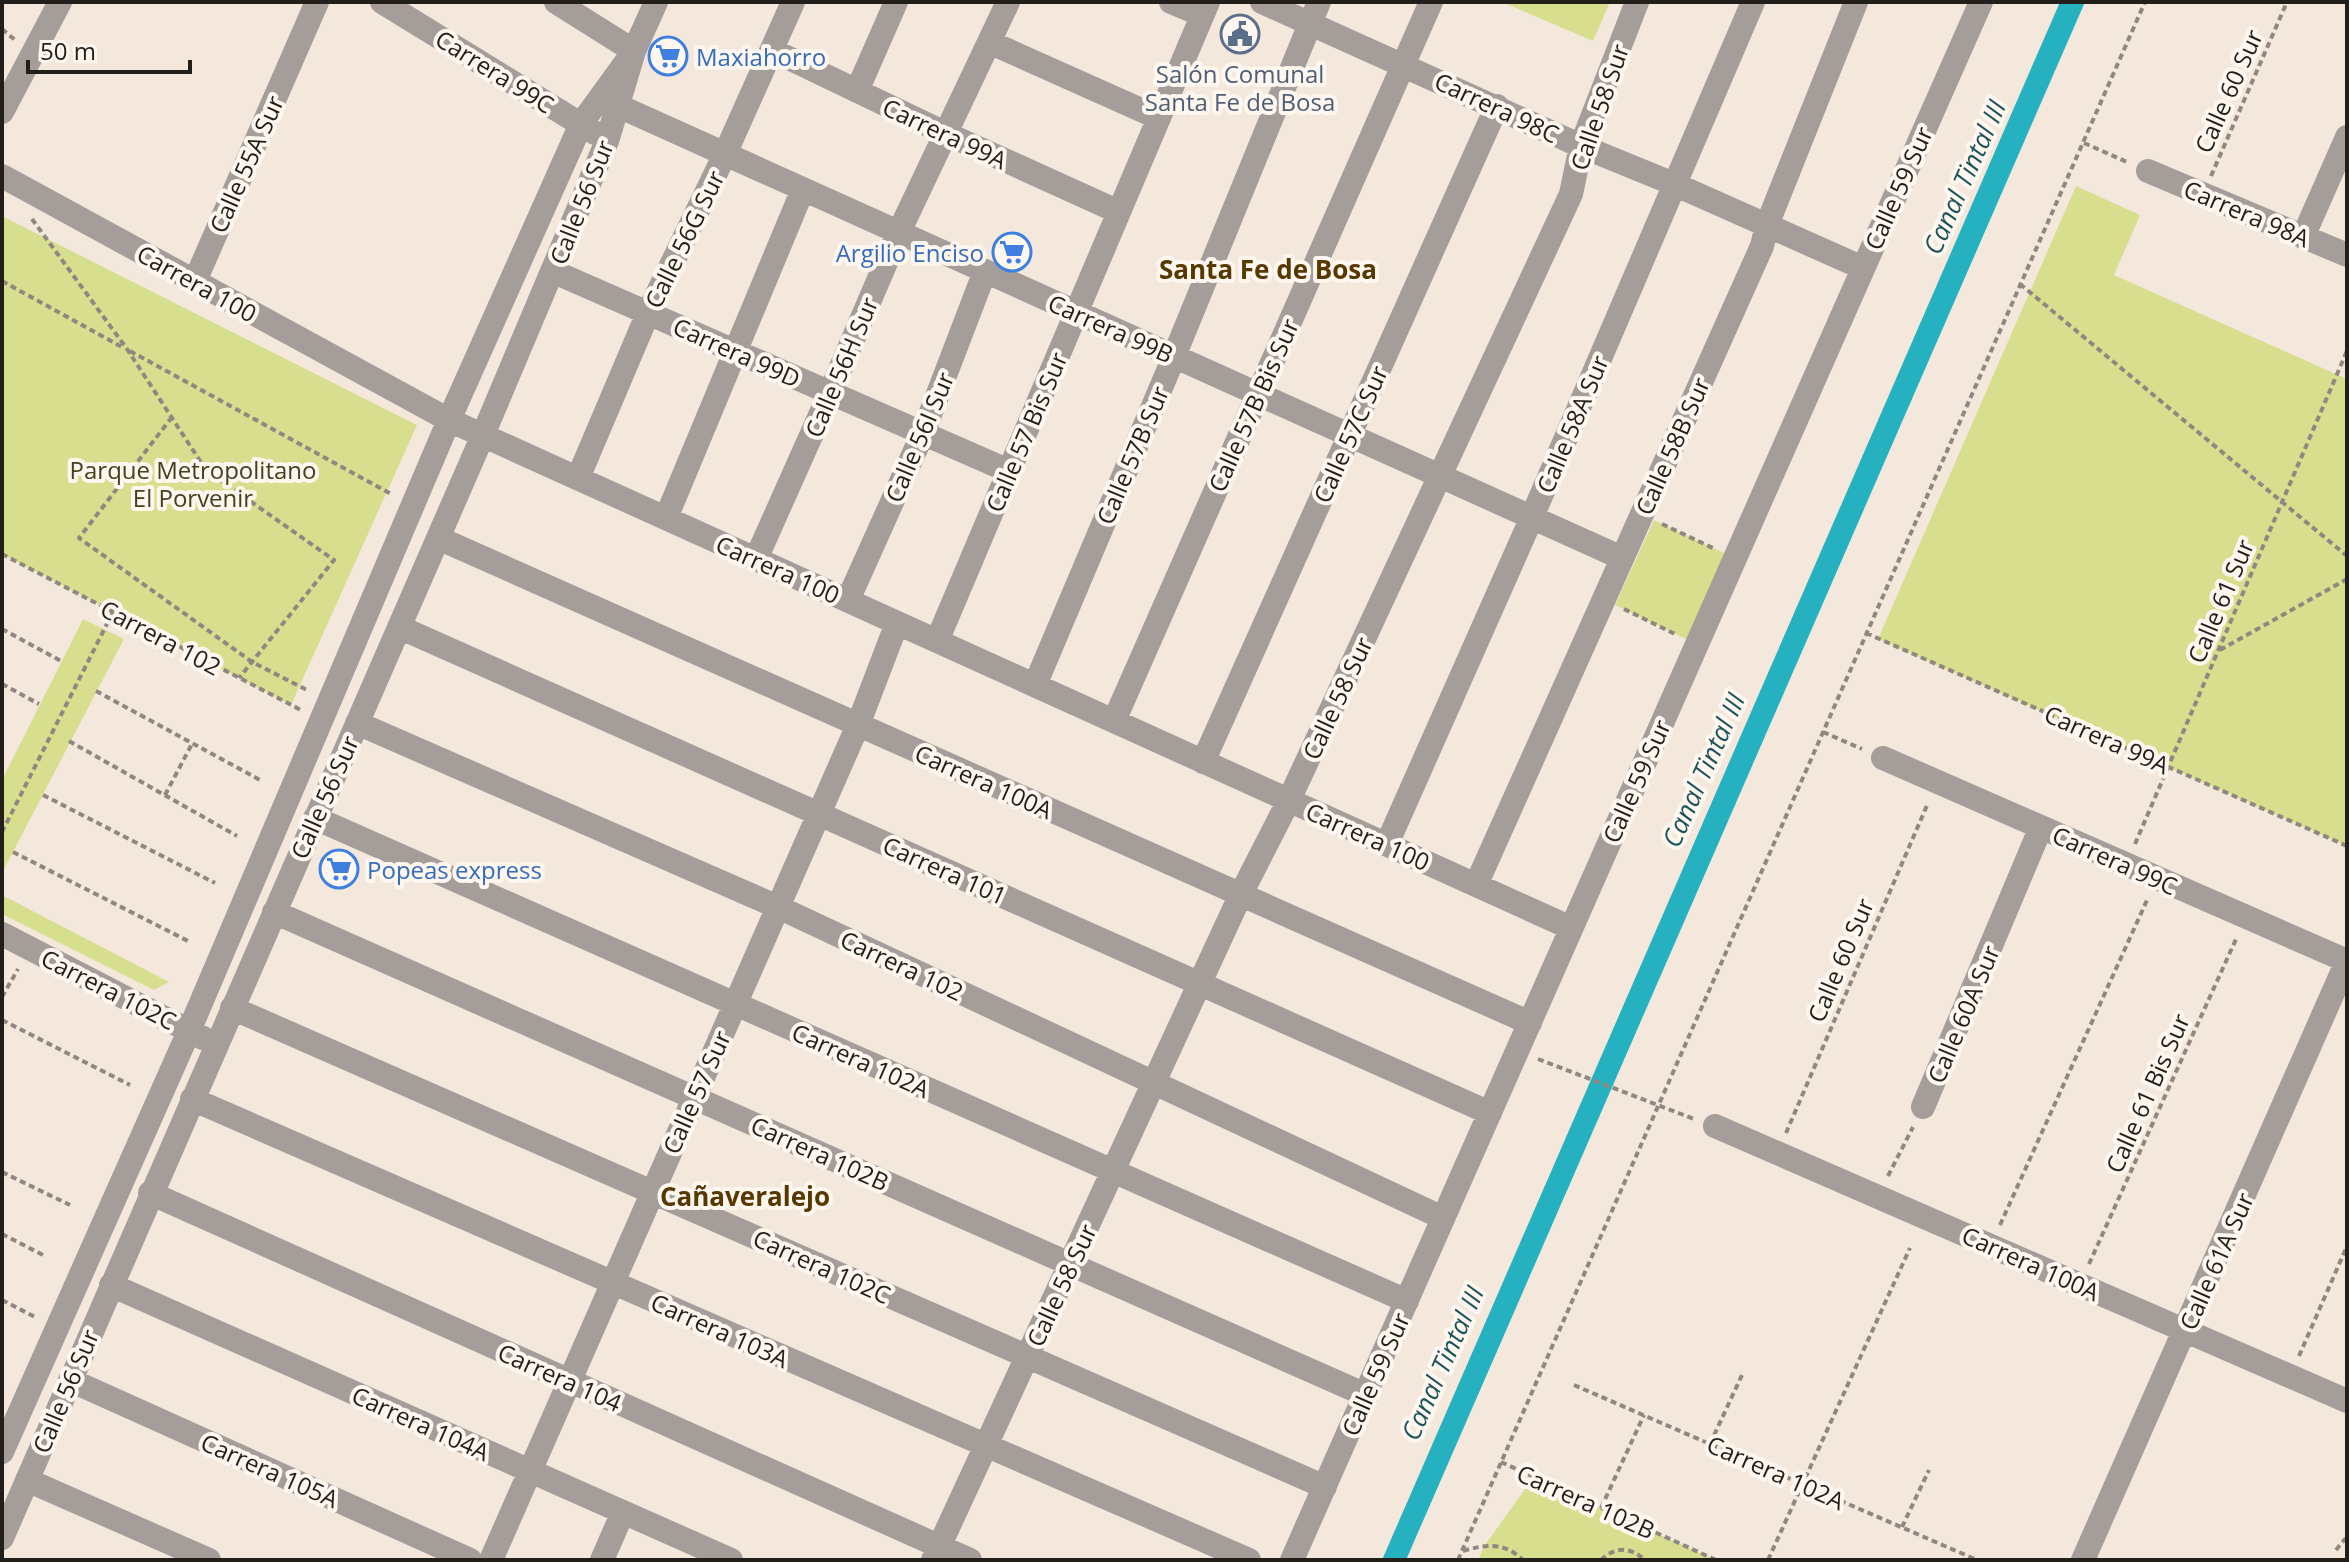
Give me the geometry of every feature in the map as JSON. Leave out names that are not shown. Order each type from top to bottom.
[{"type":"street","points":[[2,112],[60,2]]},
{"type":"street","name":"Calle 55A Sur","points":[[195,281],[317,2]]},
{"type":"street","name":"Carrera 99C","points":[[382,2],[607,141]]},
{"type":"street","points":[[556,2],[634,51]]},
{"type":"street","name":"Calle 56 Sur","points":[[2,1538],[483,435],[607,141],[609,102],[656,2]]},
{"type":"street","name":"Calle 56G Sur","points":[[578,478],[648,313],[725,154],[793,2]]},
{"type":"street","points":[[857,91],[896,2]]},
{"type":"street","name":"Calle 56H Sur","points":[[756,559],[899,232],[1008,2]]},
{"type":"street","points":[[1171,2],[1205,8]]},
{"type":"street","name":"Carrera 98C","points":[[1262,2],[1314,12],[1404,65],[1581,146],[1863,268]]},
{"type":"street","name":"Calle 57B Bis Sur","points":[[1114,721],[1431,2]]},
{"type":"street","name":"Calle 58 Sur","points":[[936,1553],[1241,894],[1289,800],[1571,194],[1581,146],[1637,2]]},
{"type":"street","name":"Calle 58A Sur","points":[[1387,844],[1532,517],[1753,2]]},
{"type":"street","name":"Calle 58B Sur","points":[[1476,885],[1762,246],[1767,225],[1855,2]]},
{"type":"street","name":"Calle 59 Sur","points":[[1292,1560],[1981,2]]},
{"type":"street","name":"Calle 57 Bis Sur","points":[[937,641],[1205,8]]},
{"type":"street","name":"Calle 57B Sur","points":[[1035,685],[1174,356],[1314,12]]},
{"type":"street","points":[[989,42],[1159,118]]},
{"type":"street","name":"Carrera 99A","points":[[772,50],[1119,212]]},
{"type":"street","name":"Calle 56 Sur","points":[[2,1452],[189,1031],[412,505],[581,124],[609,102]]},
{"type":"street","name":"Carrera 99B","points":[[609,102],[1622,558]]},
{"type":"street","name":"Calle 57C Sur","points":[[1203,762],[1497,106]]},
{"type":"street","points":[[2303,237],[2347,137]]},
{"type":"street","name":"Carrera 98A","points":[[2148,171],[2347,255]]},
{"type":"street","name":"Carrera 100","points":[[2,176],[449,420],[1571,928]]},
{"type":"street","points":[[666,518],[803,189]]},
{"type":"street","name":"Carrera 99D","points":[[552,271],[1009,471]]},
{"type":"street","name":"Calle 56I Sur","points":[[848,600],[923,433],[985,271]]},
{"type":"street","name":"Carrera 100A","points":[[438,538],[1530,1023]]},
{"type":"street","name":"Calle 57 Sur","points":[[491,1560],[858,725],[897,623]]},
{"type":"street","name":"Carrera 101","points":[[399,627],[1490,1113]]},
{"type":"street","name":"Carrera 102","points":[[357,723],[778,907],[1443,1218]]},
{"type":"street","name":"Carrera 99C","points":[[1883,758],[2347,961]]},
{"type":"street","name":"Carrera 102A","points":[[315,818],[1407,1301]]},
{"type":"street","name":"Calle 60A Sur","points":[[1923,1107],[2041,827]]},
{"type":"street","name":"Carrera 102B","points":[[274,912],[1366,1395]]},
{"type":"street","name":"Carrera 102C","points":[[2,934],[216,1045]]},
{"type":"street","name":"Calle 61A Sur","points":[[2083,1560],[2347,961]]},
{"type":"street","name":"Carrera 102C","points":[[232,1008],[1325,1487]]},
{"type":"street","name":"Carrera 103A","points":[[192,1099],[1249,1560]]},
{"type":"street","name":"Carrera 100A","points":[[1715,1126],[2347,1401]]},
{"type":"street","name":"Carrera 104","points":[[150,1193],[570,1381],[936,1553],[970,1560]]},
{"type":"street","name":"Carrera 104A","points":[[111,1285],[720,1558]]},
{"type":"street","name":"Carrera 105A","points":[[70,1380],[470,1560]]},
{"type":"street","points":[[27,1480],[209,1560]]},
{"type":"street","points":[[602,1560],[623,1512]]},
{"type":"path","points":[[1458,1560],[2145,2]]},
{"type":"path","name":"Calle 60 Sur","points":[[2203,194],[2287,2]]},
{"type":"path","points":[[2083,142],[2148,171]]},
{"type":"path","points":[[37,195],[29,214],[127,349],[206,470],[334,560],[239,678]]},
{"type":"path","points":[[2,281],[412,505]]},
{"type":"path","points":[[2020,284],[2347,556]]},
{"type":"path","name":"Calle 61 Sur","points":[[2127,865],[2347,351]]},
{"type":"path","points":[[172,417],[79,538],[325,711]]},
{"type":"path","points":[[1641,515],[1735,558]]},
{"type":"path","name":"Carrera 102","points":[[2,554],[239,678],[325,711]]},
{"type":"path","points":[[2218,652],[2347,579]]},
{"type":"path","points":[[1603,600],[1697,644]]},
{"type":"path","points":[[2,832],[113,612]]},
{"type":"path","points":[[2,629],[61,661]]},
{"type":"path","name":"Carrera 99A","points":[[1866,633],[2347,846]]},
{"type":"path","points":[[2,684],[39,704]]},
{"type":"path","points":[[96,691],[262,781]]},
{"type":"path","points":[[1823,732],[1883,758]]},
{"type":"path","points":[[69,741],[237,836]]},
{"type":"path","points":[[165,795],[193,742]]},
{"type":"path","name":"Calle 60 Sur","points":[[1777,1153],[1937,782]]},
{"type":"path","points":[[43,795],[215,883]]},
{"type":"path","points":[[13,852],[188,941]]},
{"type":"path","points":[[1991,1246],[2157,878]]},
{"type":"path","name":"Calle 61 Bis Sur","points":[[2080,1285],[2246,917]]},
{"type":"path","points":[[2,997],[18,969]]},
{"type":"path","points":[[2,1020],[130,1085]]},
{"type":"path","points":[[1557,1065],[1715,1126]]},
{"type":"path","name":"Calle 60A Sur","points":[[1878,1197],[1923,1107]]},
{"type":"path","points":[[2,1172],[70,1205]]},
{"type":"path","points":[[2,1234],[45,1256]]},
{"type":"path","points":[[2290,1376],[2347,1246]]},
{"type":"path","points":[[1768,1560],[1910,1248]]},
{"type":"path","points":[[2,1300],[57,1328]]},
{"type":"path","points":[[1710,1444],[1742,1375]]},
{"type":"path","name":"Carrera 102A","points":[[1574,1385],[1977,1560]]},
{"type":"path","points":[[1601,1508],[1644,1415]]},
{"type":"path","name":"Carrera 102B","points":[[1501,1462],[1716,1560]]},
{"type":"path","points":[[1902,1527],[1929,1470]]},
{"type":"path","points":[[2336,1550],[2347,1540]]},
{"type":"path","points":[[1463,1551],[1484,1545],[1504,1546],[1523,1560]]},
{"type":"path","points":[[1601,1560],[1609,1553],[1628,1549],[1645,1560]]},
{"type":"green space","points":[[1502,2],[1610,2],[1593,41]]},
{"type":"green space","points":[[2076,186],[2140,215],[2114,275],[2347,379],[2347,846],[1878,639]]},
{"type":"green space","name":"Parque Metropolitano El Porvenir","points":[[2,216],[417,425],[291,705],[2,554]]},
{"type":"green space","points":[[1654,520],[1726,554],[1688,640],[1615,605]]},
{"type":"green space","points":[[83,619],[124,639],[2,873],[2,780]]},
{"type":"green space","points":[[2,895],[169,982],[154,990],[2,914]]},
{"type":"green space","points":[[1533,1478],[1716,1560],[1478,1560],[1485,1545]]},
{"type":"water","points":[[2060,2],[2085,2],[1406,1560],[1382,1560]]},
{"type":"place","name":"Salón Comunal Santa Fe de Bosa","points":[[1240,34]]},
{"type":"place","name":"Maxiahorro","points":[[668,56]]},
{"type":"place","name":"Argilio Enciso","points":[[1012,252]]},
{"type":"place","name":"Popeas express","points":[[339,869]]},
{"type":"district","name":"Santa Fe de Bosa","points":[[1268,269]]},
{"type":"district","name":"Cañaveralejo","points":[[745,1196]]},
{"type":"water label","name":"Canal Tintal III","points":[[1964,177]]},
{"type":"water label","name":"Canal Tintal III","points":[[1703,770]]},
{"type":"water label","name":"Canal Tintal III","points":[[1442,1363]]}]
